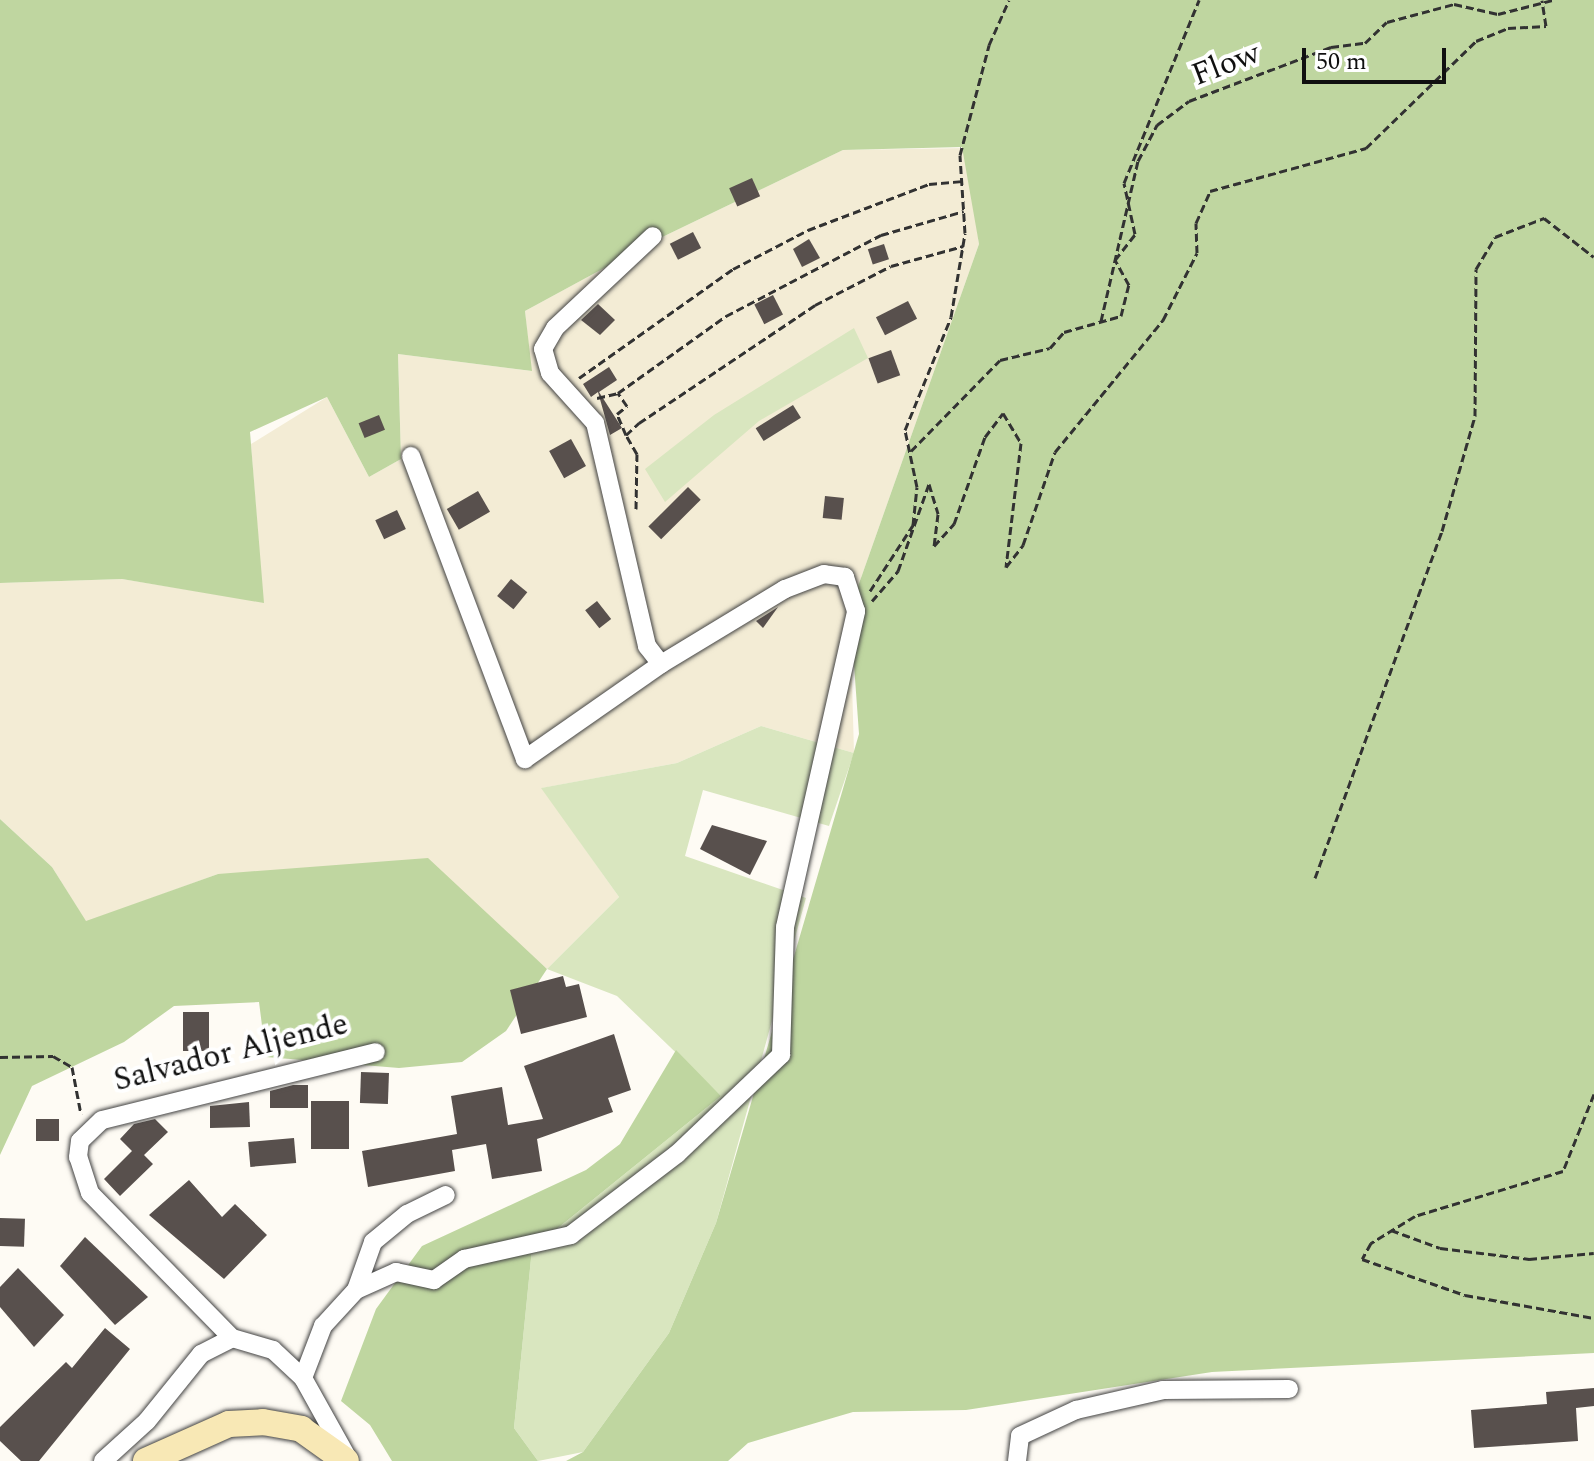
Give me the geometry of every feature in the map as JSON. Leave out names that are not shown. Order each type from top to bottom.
[{"type":"street","points":[[653,236],[555,328],[543,349],[550,373],[595,423],[627,547],[647,646],[661,664]]},
{"type":"street","points":[[356,1290],[396,1272],[434,1280],[464,1259],[571,1235],[677,1154],[781,1055],[785,927],[856,611],[845,577],[824,574],[785,589],[661,664],[525,759],[411,456]]},
{"type":"street","name":"Salvador Aljende","points":[[80,1141],[102,1120],[376,1052]]},
{"type":"street","points":[[80,1141],[78,1157],[90,1193],[232,1338],[273,1350],[303,1378],[348,1461]]},
{"type":"street","points":[[303,1378],[323,1326],[356,1290],[373,1242],[407,1214],[446,1195]]},
{"type":"street","points":[[103,1461],[147,1421],[201,1354],[232,1338]]},
{"type":"street","points":[[1017,1461],[1020,1436],[1076,1410],[1163,1390],[1289,1389]]},
{"type":"street","points":[[146,1461],[229,1424],[263,1422],[301,1429],[348,1461]]},
{"type":"path","points":[[856,611],[913,525],[911,451],[905,430],[951,317],[963,246],[960,155],[1009,0]]},
{"type":"path","points":[[911,451],[1000,360],[1050,348],[1064,332],[1121,316],[1129,285],[1115,260],[1135,234],[1124,183],[1199,0]]},
{"type":"path","name":"Flow","points":[[1101,321],[1126,194],[1157,125],[1189,101],[1331,47],[1365,43],[1387,22],[1454,4],[1498,14],[1553,0]]},
{"type":"path","points":[[851,630],[898,571],[929,484],[938,514],[934,546],[954,524],[985,437],[1003,413],[1021,443],[1006,567],[1023,545],[1055,452],[1163,320],[1197,253],[1196,223],[1210,191],[1366,148],[1463,50],[1508,28],[1546,26],[1542,1]]},
{"type":"path","points":[[583,388],[579,379],[610,354],[733,269],[808,230],[929,184],[962,181]]},
{"type":"path","points":[[587,398],[618,393],[726,316],[826,262],[881,235],[964,211]]},
{"type":"path","points":[[1315,878],[1442,531],[1475,416],[1476,269],[1495,237],[1544,218],[1594,257]]},
{"type":"path","points":[[626,435],[815,305],[891,266],[963,246]]},
{"type":"path","points":[[618,393],[627,406],[617,414],[637,454],[638,488],[627,547]]},
{"type":"path","points":[[0,1057],[53,1056],[72,1067],[80,1141]]},
{"type":"path","points":[[1594,1094],[1563,1171],[1415,1216],[1391,1230],[1362,1259],[1465,1295],[1594,1318]]},
{"type":"path","points":[[1391,1230],[1440,1248],[1529,1259],[1594,1253]]},
{"type":"shaded area","points":[[967,148],[979,244],[850,609],[854,753],[761,726],[677,763],[542,788],[619,897],[547,969],[503,930],[218,874],[86,922],[52,867],[0,819],[0,583],[122,579],[263,602],[251,444],[327,397],[369,477],[401,459],[398,354],[531,371],[525,311],[654,241],[843,150]]},
{"type":"green space","points":[[0,0],[1594,0],[1594,1353],[1212,1372],[966,1410],[853,1412],[748,1443],[728,1461],[566,1461],[583,1452],[669,1333],[716,1223],[859,734],[850,609],[979,244],[962,147],[843,150],[654,241],[525,311],[532,371],[398,354],[401,459],[369,477],[327,397],[250,432],[264,603],[122,579],[0,583]]},
{"type":"green space","points":[[854,328],[868,358],[759,421],[665,502],[645,469],[714,415]]},
{"type":"green space","points":[[761,726],[854,753],[829,826],[703,790],[685,856],[806,898],[716,1223],[669,1333],[583,1452],[538,1461],[514,1428],[532,1249],[721,1096],[617,996],[547,969],[619,897],[541,788],[677,763]]},
{"type":"green space","points":[[0,819],[52,867],[86,921],[218,874],[428,858],[547,969],[506,1031],[462,1062],[399,1068],[266,1057],[259,1002],[174,1006],[124,1042],[32,1086],[0,1155]]},
{"type":"green space","points":[[676,1050],[721,1096],[532,1249],[514,1428],[538,1461],[392,1461],[370,1425],[341,1401],[376,1309],[422,1246],[586,1170],[620,1144]]},
{"type":"building","points":[[752,178],[760,196],[737,206],[729,188]]},
{"type":"building","points":[[693,232],[701,248],[678,260],[670,244]]},
{"type":"building","points":[[809,239],[820,258],[802,267],[793,249]]},
{"type":"building","points":[[884,244],[889,259],[873,264],[868,249]]},
{"type":"building","points":[[773,295],[783,315],[764,324],[754,305]]},
{"type":"building","points":[[908,301],[917,319],[885,335],[876,317]]},
{"type":"building","points":[[598,304],[615,320],[600,335],[581,320]]},
{"type":"building","points":[[891,350],[900,375],[878,384],[868,358]]},
{"type":"building","points":[[609,367],[617,380],[599,392],[622,428],[610,435],[598,392],[591,397],[583,384]]},
{"type":"building","points":[[793,405],[801,418],[764,441],[756,428]]},
{"type":"building","points":[[379,415],[385,430],[365,438],[359,423]]},
{"type":"building","points":[[571,439],[586,466],[564,478],[549,451]]},
{"type":"building","points":[[688,487],[701,500],[661,539],[648,527]]},
{"type":"building","points":[[478,491],[490,512],[459,530],[447,509]]},
{"type":"building","points":[[825,496],[844,498],[842,520],[823,518]]},
{"type":"building","points":[[397,510],[406,529],[384,539],[375,520]]},
{"type":"building","points":[[511,579],[527,592],[513,609],[497,596]]},
{"type":"building","points":[[597,601],[611,619],[599,628],[585,610]]},
{"type":"building","points":[[778,607],[763,628],[756,621]]},
{"type":"building","points":[[712,825],[767,841],[750,875],[700,849]]},
{"type":"building","points":[[563,976],[566,987],[579,984],[587,1017],[521,1034],[510,990]]},
{"type":"building","points":[[183,1012],[209,1012],[209,1051],[183,1051]]},
{"type":"building","points":[[614,1034],[631,1090],[608,1098],[613,1112],[537,1139],[542,1171],[492,1179],[486,1144],[452,1150],[455,1171],[368,1187],[362,1151],[457,1134],[451,1096],[502,1087],[508,1125],[543,1119],[524,1066]]},
{"type":"building","points":[[361,1072],[389,1073],[388,1104],[360,1103]]},
{"type":"building","points":[[308,1085],[308,1108],[270,1108],[270,1091]]},
{"type":"building","points":[[311,1101],[349,1101],[349,1149],[311,1149]]},
{"type":"building","points":[[249,1102],[250,1127],[210,1128],[210,1106]]},
{"type":"building","points":[[36,1119],[59,1119],[59,1141],[36,1141]]},
{"type":"building","points":[[155,1119],[168,1132],[144,1155],[153,1164],[120,1196],[104,1179],[132,1151],[120,1139],[134,1124]]},
{"type":"building","points":[[294,1138],[296,1163],[250,1167],[248,1142]]},
{"type":"building","points":[[189,1180],[222,1217],[235,1204],[267,1235],[224,1279],[149,1215]]},
{"type":"building","points":[[0,1218],[25,1219],[24,1247],[0,1246]]},
{"type":"building","points":[[85,1237],[148,1297],[115,1325],[60,1266]]},
{"type":"building","points":[[18,1268],[64,1315],[34,1347],[0,1307],[0,1287]]},
{"type":"building","points":[[105,1328],[130,1349],[39,1461],[21,1461],[0,1441],[0,1427],[66,1362],[72,1368]]},
{"type":"building","points":[[1594,1388],[1594,1406],[1576,1408],[1578,1441],[1474,1448],[1471,1410],[1547,1404],[1546,1392]]}]
